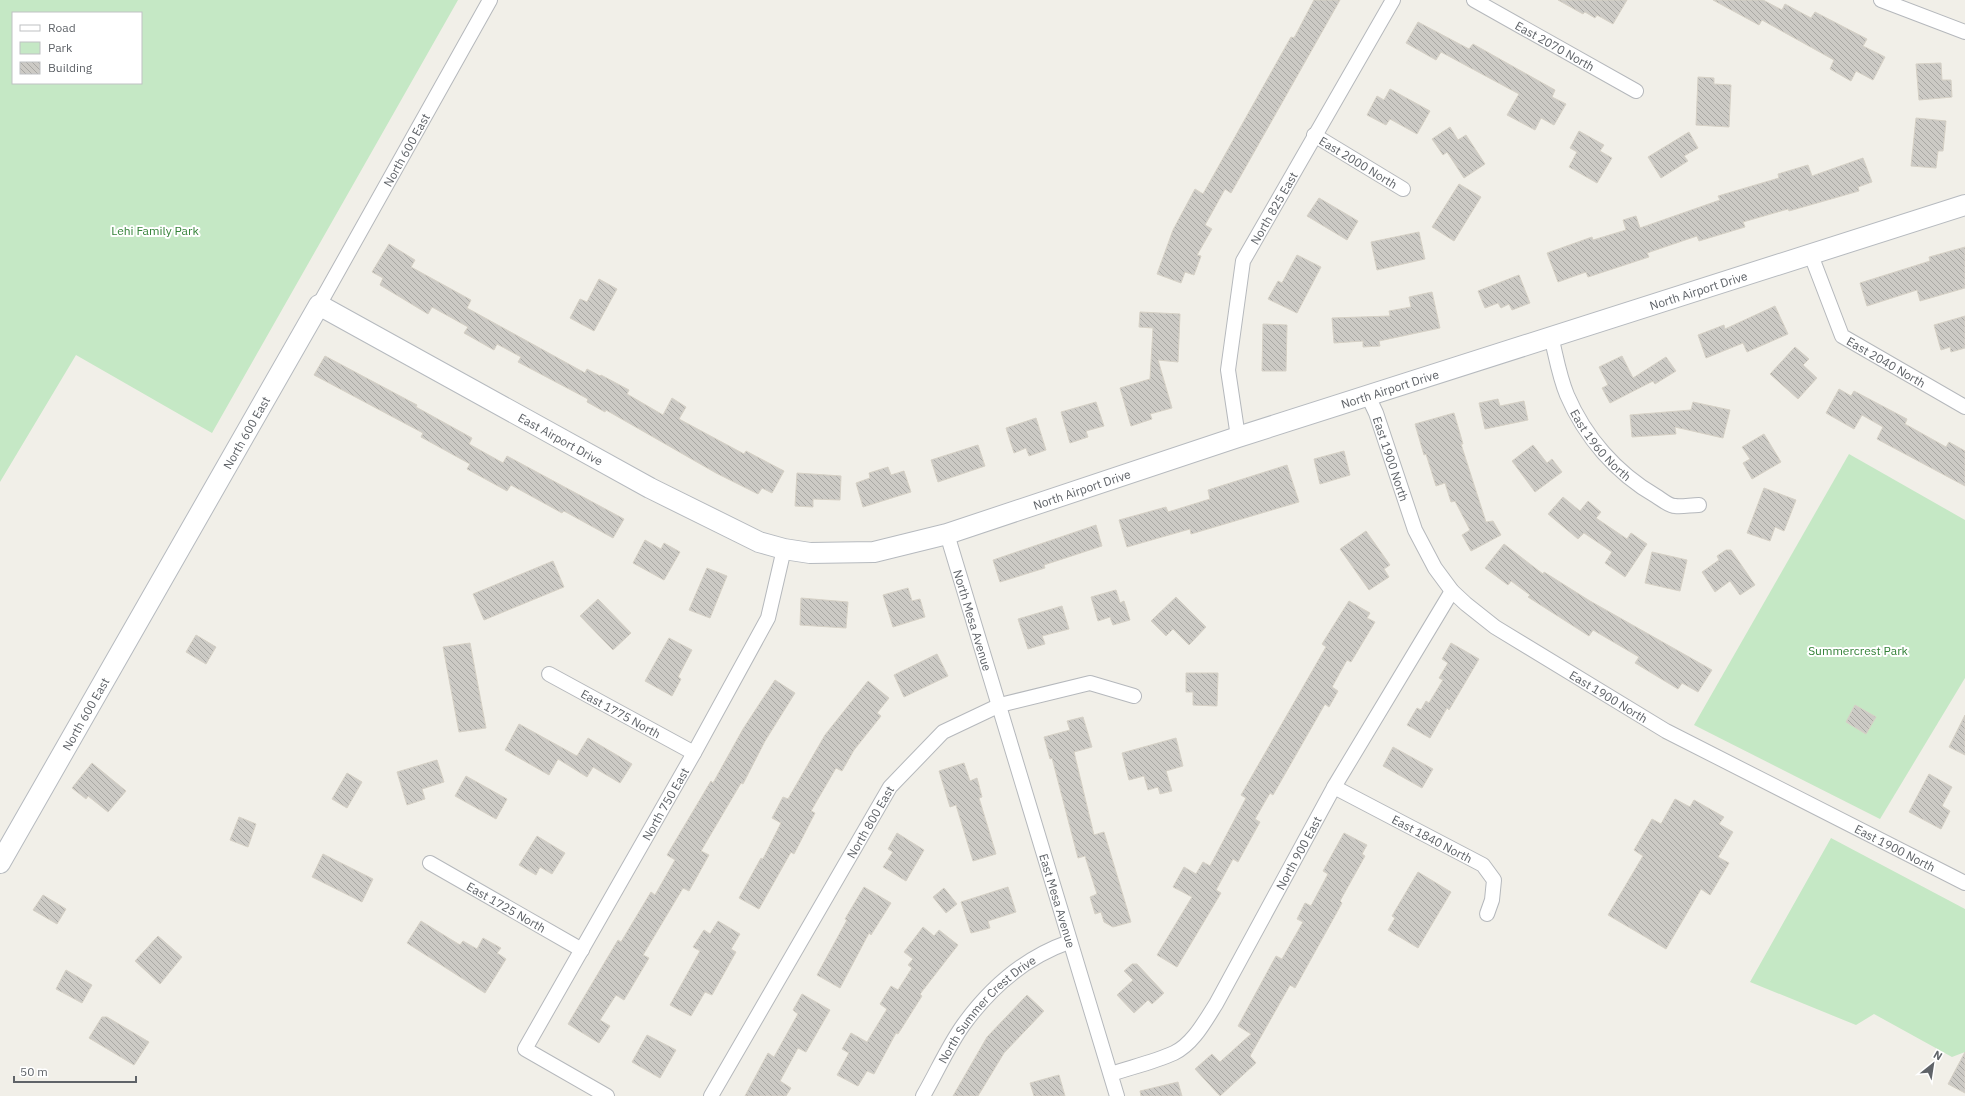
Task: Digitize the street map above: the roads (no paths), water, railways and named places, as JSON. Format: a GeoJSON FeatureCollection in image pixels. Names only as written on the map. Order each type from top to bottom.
{"type":"FeatureCollection","features":[{"type":"Feature","properties":{"kind":"street","name":"North 600 East"},"geometry":{"type":"LineString","coordinates":[[0,863],[319,305],[490,0]]}},
{"type":"Feature","properties":{"kind":"street","name":"North 825 East"},"geometry":{"type":"LineString","coordinates":[[1238,437],[1228,370],[1243,261],[1314,135],[1393,0]]}},
{"type":"Feature","properties":{"kind":"street","name":"East 2070 North"},"geometry":{"type":"LineString","coordinates":[[1474,0],[1636,91]]}},
{"type":"Feature","properties":{"kind":"street"},"geometry":{"type":"LineString","coordinates":[[1881,0],[1965,32]]}},
{"type":"Feature","properties":{"kind":"street","name":"East 2000 North"},"geometry":{"type":"LineString","coordinates":[[1314,135],[1403,189]]}},
{"type":"Feature","properties":{"kind":"street","name":"North Airport Drive"},"geometry":{"type":"LineString","coordinates":[[810,553],[874,552],[947,534],[1238,437],[1965,205]]}},
{"type":"Feature","properties":{"kind":"street","name":"East 2040 North"},"geometry":{"type":"LineString","coordinates":[[1811,255],[1842,336],[1965,407]]}},
{"type":"Feature","properties":{"kind":"street","name":"East Airport Drive"},"geometry":{"type":"LineString","coordinates":[[319,305],[650,488],[759,542],[784,549],[810,553]]}},
{"type":"Feature","properties":{"kind":"street","name":"East 1960 North"},"geometry":{"type":"LineString","coordinates":[[1551,336],[1560,374],[1578,418],[1610,461],[1644,490],[1673,506],[1699,505]]}},
{"type":"Feature","properties":{"kind":"street","name":"East 1900 North"},"geometry":{"type":"LineString","coordinates":[[1368,396],[1415,530],[1426,553],[1452,591],[1495,627],[1666,731],[1965,883]]}},
{"type":"Feature","properties":{"kind":"street","name":"North Mesa Avenue"},"geometry":{"type":"LineString","coordinates":[[947,534],[1000,706]]}},
{"type":"Feature","properties":{"kind":"street","name":"North 750 East"},"geometry":{"type":"LineString","coordinates":[[606,1096],[525,1049],[694,753],[768,618],[784,549]]}},
{"type":"Feature","properties":{"kind":"street","name":"North 900 East"},"geometry":{"type":"LineString","coordinates":[[1111,1074],[1174,1053],[1188,1042],[1201,1026],[1216,1004],[1334,787],[1452,591]]}},
{"type":"Feature","properties":{"kind":"street","name":"East 1775 North"},"geometry":{"type":"LineString","coordinates":[[549,674],[694,753]]}},
{"type":"Feature","properties":{"kind":"street","name":"North 800 East"},"geometry":{"type":"LineString","coordinates":[[711,1096],[890,787],[943,732],[1000,706],[1090,683],[1134,696]]}},
{"type":"Feature","properties":{"kind":"street","name":"East Mesa Avenue"},"geometry":{"type":"LineString","coordinates":[[1000,706],[1069,942],[1117,1096]]}},
{"type":"Feature","properties":{"kind":"street","name":"East 1840 North"},"geometry":{"type":"LineString","coordinates":[[1334,787],[1483,865],[1494,880],[1492,900],[1487,914]]}},
{"type":"Feature","properties":{"kind":"street","name":"East 1725 North"},"geometry":{"type":"LineString","coordinates":[[430,863],[582,950]]}},
{"type":"Feature","properties":{"kind":"street","name":"North Summer Crest Drive"},"geometry":{"type":"LineString","coordinates":[[923,1096],[964,1025],[985,998],[1003,980],[1016,971],[1050,949],[1069,942]]}},
{"type":"Feature","properties":{"kind":"park label","name":"Lehi Family Park"},"geometry":{"type":"Point","coordinates":[155,230]}},
{"type":"Feature","properties":{"kind":"park label","name":"Summercrest Park"},"geometry":{"type":"Point","coordinates":[1858,650]}}]}
